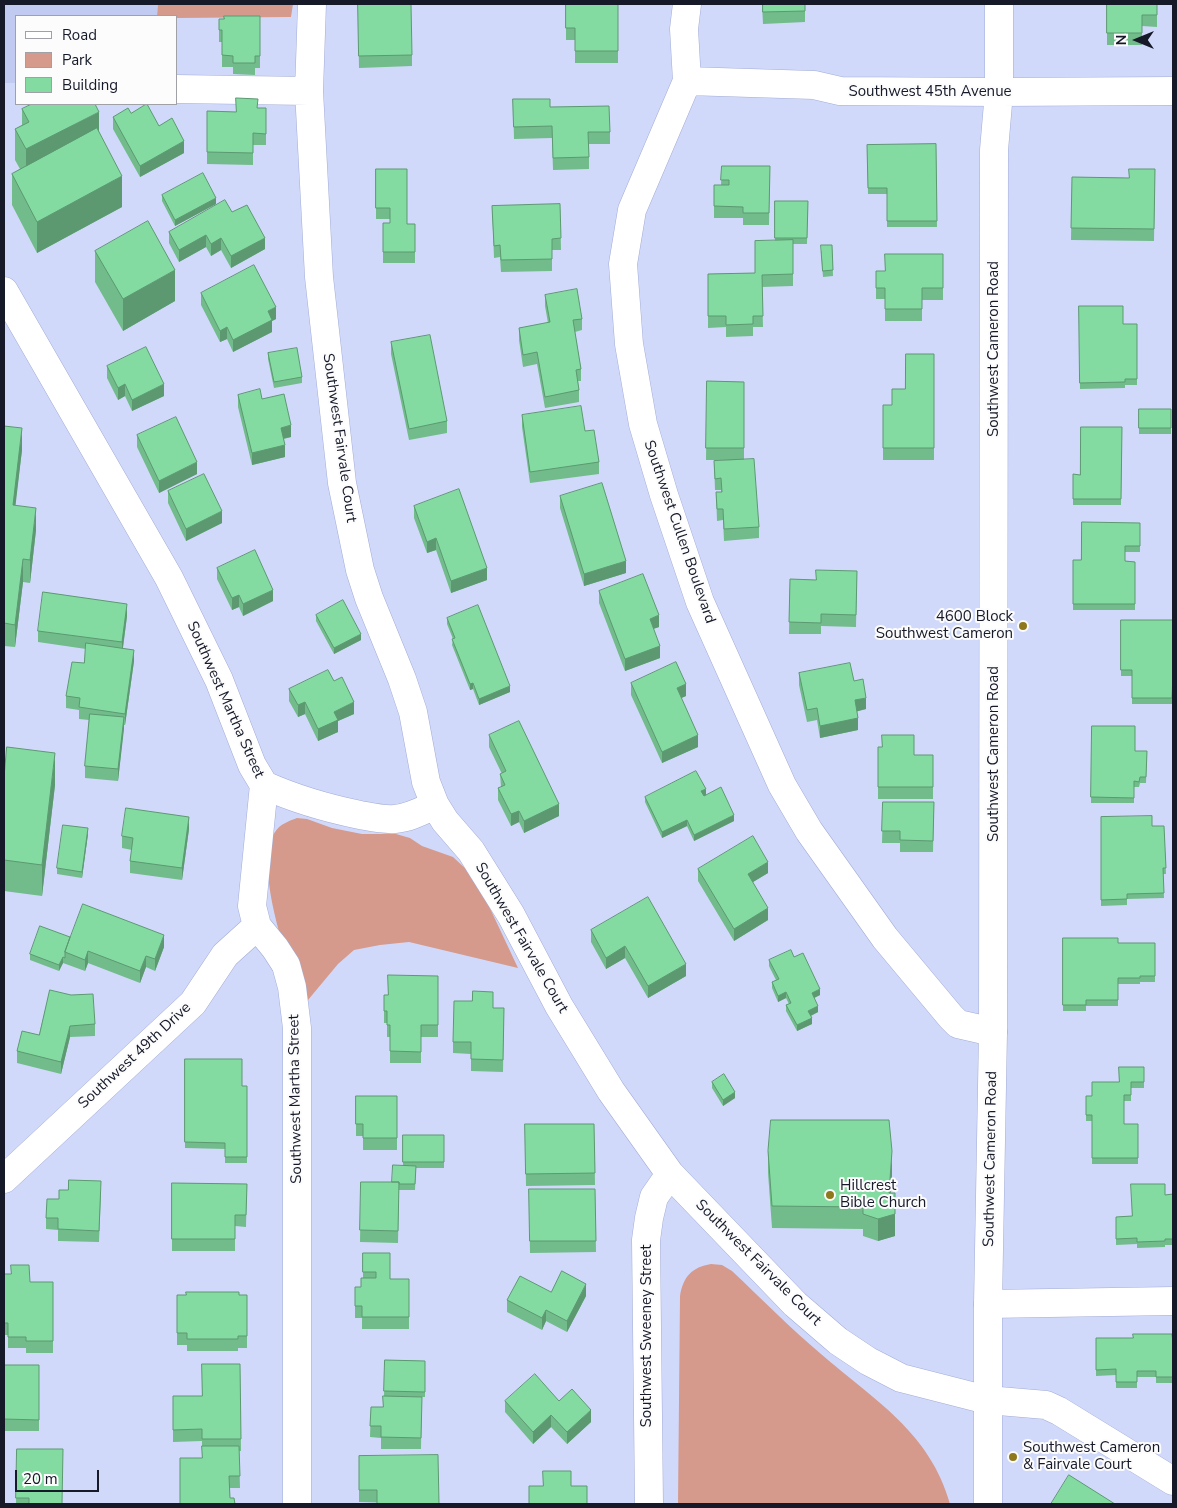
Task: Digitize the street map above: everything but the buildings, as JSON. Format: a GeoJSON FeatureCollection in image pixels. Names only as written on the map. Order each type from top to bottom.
{"type":"FeatureCollection","features":[{"type":"Feature","properties":{"kind":"street","name":"Southwest Fairvale Court"},"geometry":{"type":"LineString","coordinates":[[312,4],[309,91],[320,277],[342,484],[360,570],[413,712],[426,782],[435,806],[445,821],[471,851],[511,916],[560,1006],[610,1091],[670,1174],[795,1304],[838,1341],[868,1361],[901,1378],[988,1400],[1046,1405],[1059,1411],[1173,1481]]}},
{"type":"Feature","properties":{"kind":"street","name":"Southwest Cullen Boulevard"},"geometry":{"type":"LineString","coordinates":[[687,4],[684,29],[687,82],[632,210],[623,264],[623,285],[629,344],[643,424],[664,495],[700,602],[782,785],[809,831],[885,938],[951,1017],[958,1024],[993,1032]]}},
{"type":"Feature","properties":{"kind":"street","name":"Southwest Cameron Road"},"geometry":{"type":"LineString","coordinates":[[988,1504],[988,1304],[993,1032],[994,150],[999,92],[999,4]]}},
{"type":"Feature","properties":{"kind":"street","name":"Southwest 45th Avenue"},"geometry":{"type":"LineString","coordinates":[[687,82],[814,85],[840,91],[1173,91]]}},
{"type":"Feature","properties":{"kind":"street"},"geometry":{"type":"LineString","coordinates":[[178,89],[309,91]]}},
{"type":"Feature","properties":{"kind":"street","name":"Southwest Martha Street"},"geometry":{"type":"LineString","coordinates":[[4,291],[169,578],[219,680],[252,765],[264,785],[252,906],[257,926],[275,948],[286,966],[292,987],[297,1028],[297,1504]]}},
{"type":"Feature","properties":{"kind":"street"},"geometry":{"type":"LineString","coordinates":[[264,785],[295,799],[322,807],[376,818],[394,820],[435,806]]}},
{"type":"Feature","properties":{"kind":"street","name":"Southwest 49th Drive"},"geometry":{"type":"LineString","coordinates":[[4,1179],[193,1003],[225,955],[257,926]]}},
{"type":"Feature","properties":{"kind":"street","name":"Southwest Sweeney Street"},"geometry":{"type":"LineString","coordinates":[[649,1504],[646,1240],[654,1197],[670,1174]]}},
{"type":"Feature","properties":{"kind":"street"},"geometry":{"type":"LineString","coordinates":[[988,1304],[1173,1301]]}},
{"type":"Feature","properties":{"kind":"shaded area"},"geometry":{"type":"Polygon","coordinates":[[[4,4],[158,4],[157,15],[15,15],[15,83],[4,83],[4,4]]]}},
{"type":"Feature","properties":{"kind":"green space"},"geometry":{"type":"Polygon","coordinates":[[[158,4],[293,4],[291,17],[178,18],[178,15],[157,15],[158,4]]]}},
{"type":"Feature","properties":{"kind":"green space"},"geometry":{"type":"Polygon","coordinates":[[[297,818],[362,834],[396,834],[410,838],[422,846],[453,857],[467,870],[480,887],[518,968],[409,942],[380,945],[354,950],[338,964],[308,1000],[286,954],[271,898],[269,878],[268,860],[270,844],[275,832],[282,825],[297,818]]]}},
{"type":"Feature","properties":{"kind":"green space"},"geometry":{"type":"Polygon","coordinates":[[[711,1264],[722,1265],[732,1271],[787,1324],[898,1419],[929,1457],[941,1479],[950,1504],[678,1504],[680,1296],[686,1278],[694,1270],[711,1264]]]}},
{"type":"Feature","properties":{"kind":"place","name":"4600 Block Southwest Cameron"},"geometry":{"type":"Point","coordinates":[1023,626]}},
{"type":"Feature","properties":{"kind":"place","name":"Hillcrest Bible Church"},"geometry":{"type":"Point","coordinates":[830,1195]}},
{"type":"Feature","properties":{"kind":"place","name":"Southwest Cameron & Fairvale Court"},"geometry":{"type":"Point","coordinates":[1013,1457]}}]}
